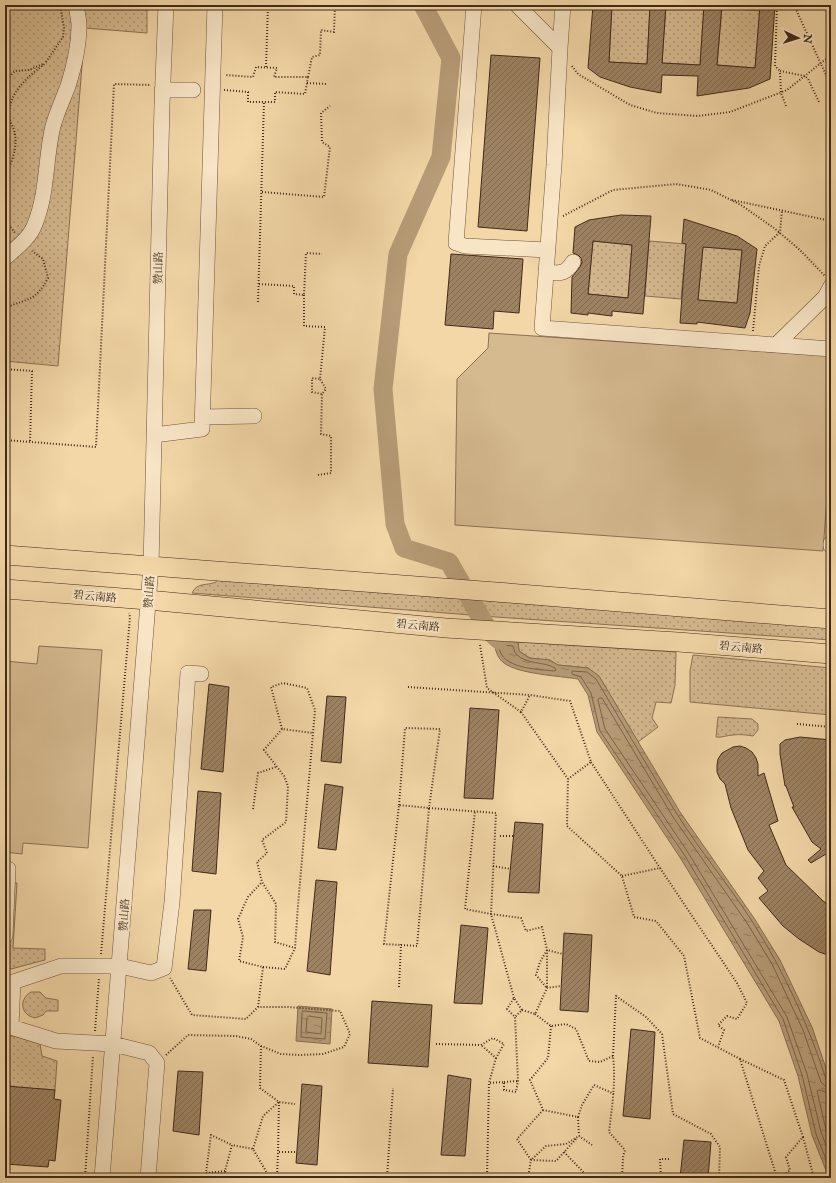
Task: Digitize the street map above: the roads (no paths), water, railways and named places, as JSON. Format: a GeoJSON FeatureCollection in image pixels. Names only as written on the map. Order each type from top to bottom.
{"type":"FeatureCollection","features":[{"type":"Feature","properties":{"kind":"main road"},"geometry":{"type":"LineString","coordinates":[[5,555],[831,619]]}},
{"type":"Feature","properties":{"kind":"main road","name":"碧云南路"},"geometry":{"type":"LineString","coordinates":[[5,588],[446,628],[678,642],[831,654]]}},
{"type":"Feature","properties":{"kind":"street"},"geometry":{"type":"LineString","coordinates":[[5,258],[23,242],[35,225],[45,192],[49,147],[53,125],[72,74],[77,50],[80,26],[76,5]]}},
{"type":"Feature","properties":{"kind":"street","name":"赞山路"},"geometry":{"type":"LineString","coordinates":[[102,1178],[120,966],[150,566],[162,88],[166,5]]}},
{"type":"Feature","properties":{"kind":"street"},"geometry":{"type":"LineString","coordinates":[[154,435],[202,429],[215,5]]}},
{"type":"Feature","properties":{"kind":"street"},"geometry":{"type":"LineString","coordinates":[[474,5],[456,243],[465,246],[547,250]]}},
{"type":"Feature","properties":{"kind":"street"},"geometry":{"type":"LineString","coordinates":[[517,5],[560,48]]}},
{"type":"Feature","properties":{"kind":"street"},"geometry":{"type":"LineString","coordinates":[[563,5],[542,328],[831,349]]}},
{"type":"Feature","properties":{"kind":"street"},"geometry":{"type":"LineString","coordinates":[[162,88],[193,90]]}},
{"type":"Feature","properties":{"kind":"street"},"geometry":{"type":"LineString","coordinates":[[546,272],[562,273],[568,270],[573,262]]}},
{"type":"Feature","properties":{"kind":"street"},"geometry":{"type":"LineString","coordinates":[[776,345],[825,296],[828,281]]}},
{"type":"Feature","properties":{"kind":"street"},"geometry":{"type":"LineString","coordinates":[[202,417],[254,416]]}},
{"type":"Feature","properties":{"kind":"street"},"geometry":{"type":"LineString","coordinates":[[148,1178],[157,1063],[150,1053],[113,1044],[56,1041],[11,1027],[8,1004],[13,982],[61,966],[120,966],[151,973],[164,968],[172,902],[188,673],[201,674]]}},
{"type":"Feature","properties":{"kind":"street"},"geometry":{"type":"LineString","coordinates":[[5,868],[8,869],[5,936]]}},
{"type":"Feature","properties":{"kind":"water"},"geometry":{"type":"Polygon","coordinates":[[[494,641],[518,642],[519,651],[529,658],[550,660],[558,665],[588,668],[599,676],[680,812],[754,918],[780,960],[812,1027],[829,1077],[831,1087],[831,1178],[829,1178],[812,1135],[798,1076],[779,1021],[681,859],[597,732],[588,695],[578,679],[540,674],[510,667],[498,656],[494,641]]]}},
{"type":"Feature","properties":{"kind":"water"},"geometry":{"type":"Polygon","coordinates":[[[298,1006],[332,1009],[330,1044],[296,1041],[298,1006]]]}},
{"type":"Feature","properties":{"kind":"waterway"},"geometry":{"type":"LineString","coordinates":[[423,5],[451,58],[441,157],[398,254],[383,389],[395,524],[404,548],[449,562],[488,630],[499,640]]}}]}
